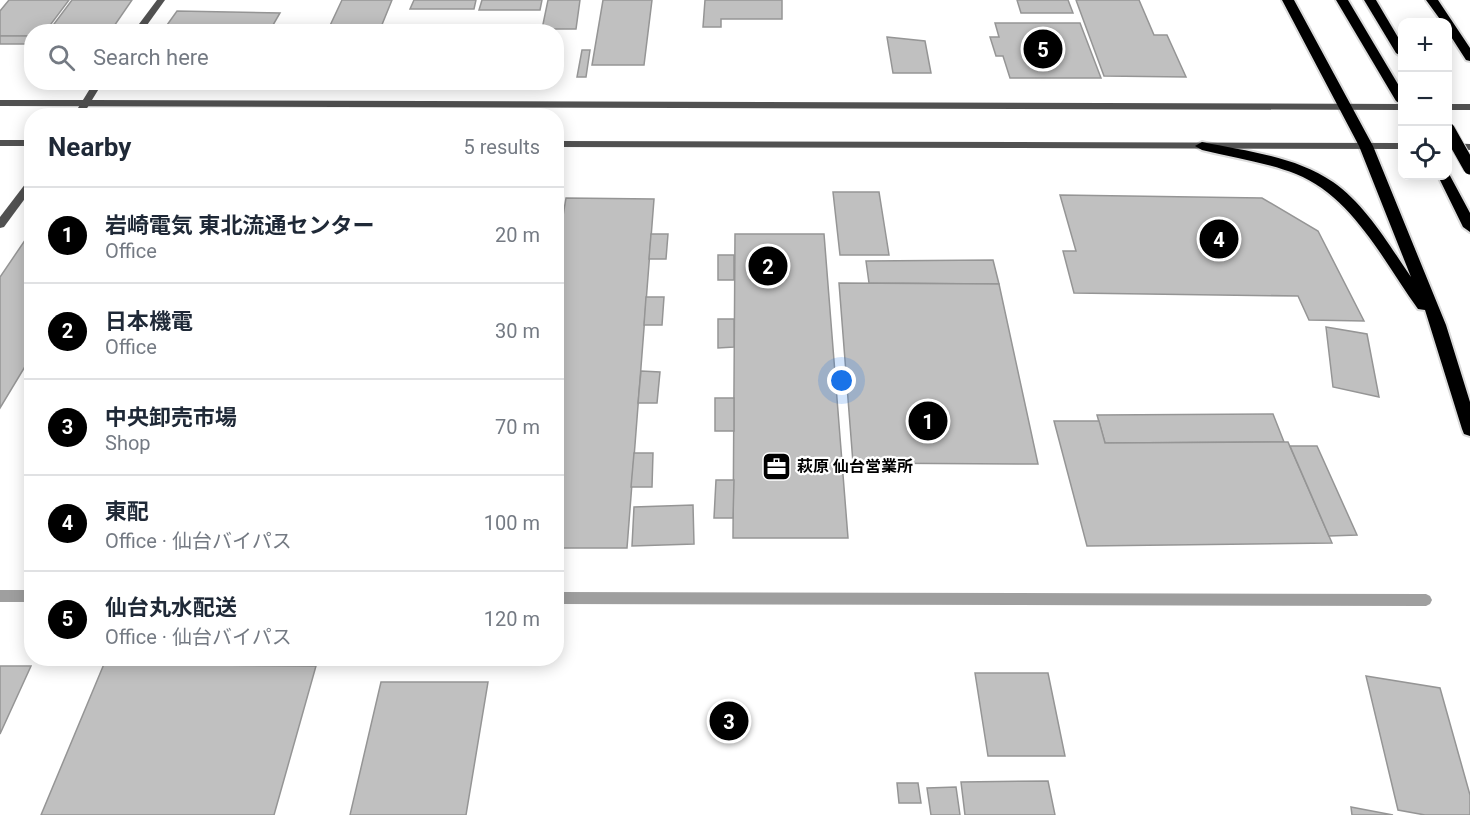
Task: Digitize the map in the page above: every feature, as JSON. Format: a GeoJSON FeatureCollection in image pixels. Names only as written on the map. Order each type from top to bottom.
{"type":"FeatureCollection","features":[{"type":"Feature","properties":{"kind":"highway"},"geometry":{"type":"LineString","coordinates":[[1288,0],[1347,106],[1366,146],[1438,326],[1470,429]]}},
{"type":"Feature","properties":{"kind":"highway"},"geometry":{"type":"LineString","coordinates":[[1342,0],[1398,94]]}},
{"type":"Feature","properties":{"kind":"highway"},"geometry":{"type":"LineString","coordinates":[[1370,0],[1398,46]]}},
{"type":"Feature","properties":{"kind":"highway"},"geometry":{"type":"LineString","coordinates":[[1432,0],[1444,18]]}},
{"type":"Feature","properties":{"kind":"highway"},"geometry":{"type":"LineString","coordinates":[[1452,30],[1470,57]]}},
{"type":"Feature","properties":{"kind":"highway"},"geometry":{"type":"LineString","coordinates":[[1452,136],[1470,168]]}},
{"type":"Feature","properties":{"kind":"highway"},"geometry":{"type":"LineString","coordinates":[[1202,146],[1293,169],[1329,186],[1352,210],[1438,326]]}},
{"type":"Feature","properties":{"kind":"highway"},"geometry":{"type":"LineString","coordinates":[[1447,180],[1470,227]]}},
{"type":"Feature","properties":{"kind":"street"},"geometry":{"type":"LineString","coordinates":[[143,24],[161,0]]}},
{"type":"Feature","properties":{"kind":"street"},"geometry":{"type":"LineString","coordinates":[[82,108],[94,90]]}},
{"type":"Feature","properties":{"kind":"street"},"geometry":{"type":"LineString","coordinates":[[0,103],[1398,107]]}},
{"type":"Feature","properties":{"kind":"street"},"geometry":{"type":"LineString","coordinates":[[1452,107],[1470,107]]}},
{"type":"Feature","properties":{"kind":"street"},"geometry":{"type":"LineString","coordinates":[[0,143],[24,143]]}},
{"type":"Feature","properties":{"kind":"street"},"geometry":{"type":"LineString","coordinates":[[564,144],[1398,146]]}},
{"type":"Feature","properties":{"kind":"street"},"geometry":{"type":"LineString","coordinates":[[1452,146],[1470,147]]}},
{"type":"Feature","properties":{"kind":"street"},"geometry":{"type":"LineString","coordinates":[[0,224],[24,192]]}},
{"type":"Feature","properties":{"kind":"building"},"geometry":{"type":"Polygon","coordinates":[[[9,0],[69,0],[51,24],[24,24],[24,36],[0,36],[0,11],[9,0]]]}},
{"type":"Feature","properties":{"kind":"building"},"geometry":{"type":"Polygon","coordinates":[[[72,0],[132,0],[116,24],[54,24],[72,0]]]}},
{"type":"Feature","properties":{"kind":"building"},"geometry":{"type":"Polygon","coordinates":[[[342,0],[392,0],[382,24],[331,24],[342,0]]]}},
{"type":"Feature","properties":{"kind":"building"},"geometry":{"type":"Polygon","coordinates":[[[414,0],[476,0],[474,9],[410,9],[414,0]]]}},
{"type":"Feature","properties":{"kind":"building"},"geometry":{"type":"Polygon","coordinates":[[[482,0],[542,0],[540,10],[479,10],[482,0]]]}},
{"type":"Feature","properties":{"kind":"building"},"geometry":{"type":"Polygon","coordinates":[[[548,0],[580,0],[576,29],[564,29],[564,24],[543,24],[548,0]]]}},
{"type":"Feature","properties":{"kind":"building"},"geometry":{"type":"Polygon","coordinates":[[[603,0],[652,0],[644,65],[592,65],[603,0]]]}},
{"type":"Feature","properties":{"kind":"building"},"geometry":{"type":"Polygon","coordinates":[[[705,0],[782,0],[782,19],[721,19],[721,27],[703,27],[705,0]]]}},
{"type":"Feature","properties":{"kind":"building"},"geometry":{"type":"Polygon","coordinates":[[[1017,0],[1068,0],[1073,13],[1021,13],[1017,0]]]}},
{"type":"Feature","properties":{"kind":"building"},"geometry":{"type":"Polygon","coordinates":[[[1076,0],[1139,0],[1154,35],[1167,35],[1186,77],[1104,76],[1076,0]]]}},
{"type":"Feature","properties":{"kind":"building"},"geometry":{"type":"Polygon","coordinates":[[[177,11],[280,13],[274,24],[168,24],[177,11]]]}},
{"type":"Feature","properties":{"kind":"building"},"geometry":{"type":"Polygon","coordinates":[[[995,23],[1080,23],[1101,78],[1010,78],[1003,56],[996,56],[990,37],[999,37],[995,23]]]}},
{"type":"Feature","properties":{"kind":"building"},"geometry":{"type":"Polygon","coordinates":[[[0,36],[24,36],[24,44],[0,44],[0,36]]]}},
{"type":"Feature","properties":{"kind":"building"},"geometry":{"type":"Polygon","coordinates":[[[887,37],[925,41],[931,73],[893,73],[887,37]]]}},
{"type":"Feature","properties":{"kind":"building"},"geometry":{"type":"Polygon","coordinates":[[[582,50],[590,50],[586,77],[577,77],[582,50]]]}},
{"type":"Feature","properties":{"kind":"building"},"geometry":{"type":"Polygon","coordinates":[[[833,192],[879,192],[889,255],[840,255],[833,192]]]}},
{"type":"Feature","properties":{"kind":"building"},"geometry":{"type":"Polygon","coordinates":[[[1060,195],[1262,198],[1318,231],[1364,321],[1309,320],[1298,296],[1074,293],[1063,251],[1076,251],[1060,195]]]}},
{"type":"Feature","properties":{"kind":"building"},"geometry":{"type":"Polygon","coordinates":[[[566,198],[654,199],[627,548],[564,548],[564,210],[566,198]]]}},
{"type":"Feature","properties":{"kind":"building"},"geometry":{"type":"Polygon","coordinates":[[[651,234],[668,234],[666,259],[649,259],[651,234]]]}},
{"type":"Feature","properties":{"kind":"building"},"geometry":{"type":"Polygon","coordinates":[[[735,234],[824,234],[848,538],[733,538],[735,234]]]}},
{"type":"Feature","properties":{"kind":"building"},"geometry":{"type":"Polygon","coordinates":[[[24,242],[24,368],[0,408],[0,277],[24,242]]]}},
{"type":"Feature","properties":{"kind":"building"},"geometry":{"type":"Polygon","coordinates":[[[718,255],[734,255],[734,280],[718,280],[718,255]]]}},
{"type":"Feature","properties":{"kind":"building"},"geometry":{"type":"Polygon","coordinates":[[[993,260],[999,284],[869,283],[866,261],[993,260]]]}},
{"type":"Feature","properties":{"kind":"building"},"geometry":{"type":"Polygon","coordinates":[[[839,283],[999,284],[1038,464],[853,463],[839,283]]]}},
{"type":"Feature","properties":{"kind":"building"},"geometry":{"type":"Polygon","coordinates":[[[646,297],[664,297],[662,325],[644,325],[646,297]]]}},
{"type":"Feature","properties":{"kind":"building"},"geometry":{"type":"Polygon","coordinates":[[[718,319],[734,319],[734,347],[718,348],[718,319]]]}},
{"type":"Feature","properties":{"kind":"building"},"geometry":{"type":"Polygon","coordinates":[[[1326,327],[1367,334],[1379,397],[1333,387],[1326,327]]]}},
{"type":"Feature","properties":{"kind":"building"},"geometry":{"type":"Polygon","coordinates":[[[641,371],[660,372],[657,403],[638,403],[641,371]]]}},
{"type":"Feature","properties":{"kind":"building"},"geometry":{"type":"Polygon","coordinates":[[[715,398],[734,398],[734,431],[715,431],[715,398]]]}},
{"type":"Feature","properties":{"kind":"building"},"geometry":{"type":"Polygon","coordinates":[[[1273,414],[1284,442],[1105,443],[1097,415],[1273,414]]]}},
{"type":"Feature","properties":{"kind":"building"},"geometry":{"type":"Polygon","coordinates":[[[1054,421],[1099,421],[1105,443],[1288,442],[1332,543],[1087,546],[1054,421]]]}},
{"type":"Feature","properties":{"kind":"building"},"geometry":{"type":"Polygon","coordinates":[[[1290,446],[1317,446],[1357,535],[1329,536],[1290,446]]]}},
{"type":"Feature","properties":{"kind":"building"},"geometry":{"type":"Polygon","coordinates":[[[634,453],[653,453],[652,487],[631,487],[634,453]]]}},
{"type":"Feature","properties":{"kind":"building"},"geometry":{"type":"Polygon","coordinates":[[[716,480],[734,480],[733,518],[714,518],[716,480]]]}},
{"type":"Feature","properties":{"kind":"building"},"geometry":{"type":"Polygon","coordinates":[[[693,505],[694,544],[632,546],[634,507],[693,505]]]}},
{"type":"Feature","properties":{"kind":"building"},"geometry":{"type":"Polygon","coordinates":[[[0,666],[31,666],[0,734],[0,666]]]}},
{"type":"Feature","properties":{"kind":"building"},"geometry":{"type":"Polygon","coordinates":[[[103,666],[316,666],[274,815],[41,815],[103,666]]]}},
{"type":"Feature","properties":{"kind":"building"},"geometry":{"type":"Polygon","coordinates":[[[975,673],[1048,673],[1065,756],[988,756],[975,673]]]}},
{"type":"Feature","properties":{"kind":"building"},"geometry":{"type":"Polygon","coordinates":[[[1366,676],[1440,688],[1470,795],[1470,815],[1425,815],[1398,810],[1366,676]]]}},
{"type":"Feature","properties":{"kind":"building"},"geometry":{"type":"Polygon","coordinates":[[[381,682],[488,682],[466,815],[350,815],[381,682]]]}},
{"type":"Feature","properties":{"kind":"building"},"geometry":{"type":"Polygon","coordinates":[[[1048,781],[1055,815],[965,815],[961,782],[1048,781]]]}},
{"type":"Feature","properties":{"kind":"building"},"geometry":{"type":"Polygon","coordinates":[[[897,783],[918,783],[921,803],[899,803],[897,783]]]}},
{"type":"Feature","properties":{"kind":"building"},"geometry":{"type":"Polygon","coordinates":[[[956,787],[960,815],[931,815],[927,788],[956,787]]]}},
{"type":"Feature","properties":{"kind":"building"},"geometry":{"type":"Polygon","coordinates":[[[1351,807],[1393,815],[1352,815],[1351,807]]]}},
{"type":"Feature","properties":{"kind":"waterway"},"geometry":{"type":"LineString","coordinates":[[0,596],[24,596]]}},
{"type":"Feature","properties":{"kind":"waterway"},"geometry":{"type":"LineString","coordinates":[[564,598],[1426,600]]}},
{"type":"Feature","properties":{"kind":"place","name":"仙台丸水配送"},"geometry":{"type":"Point","coordinates":[1043,49]}},
{"type":"Feature","properties":{"kind":"place","name":"東配"},"geometry":{"type":"Point","coordinates":[1219,239]}},
{"type":"Feature","properties":{"kind":"place","name":"日本機電"},"geometry":{"type":"Point","coordinates":[768,266]}},
{"type":"Feature","properties":{"kind":"place","name":"岩崎電気 東北流通センター"},"geometry":{"type":"Point","coordinates":[928,421]}},
{"type":"Feature","properties":{"kind":"place","name":"萩原 仙台営業所"},"geometry":{"type":"Point","coordinates":[776,466]}},
{"type":"Feature","properties":{"kind":"place","name":"中央卸売市場"},"geometry":{"type":"Point","coordinates":[729,721]}}]}
